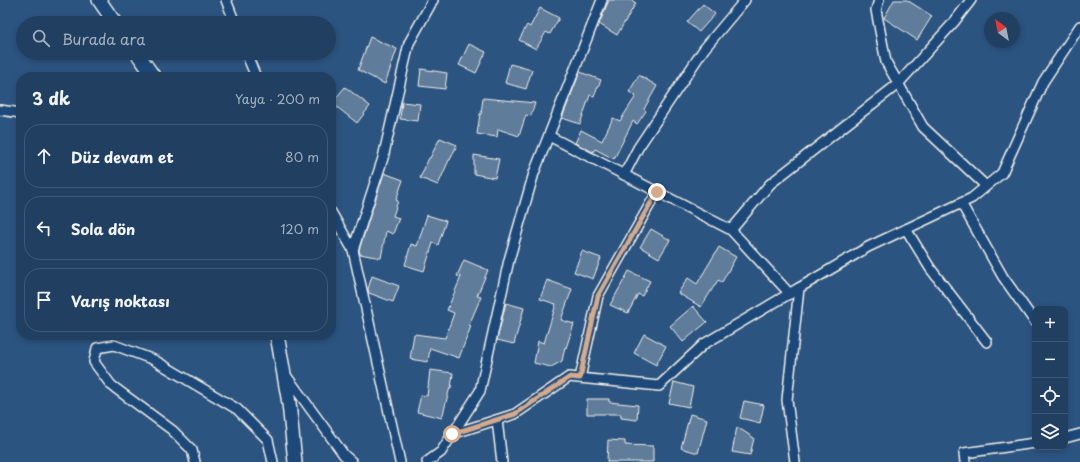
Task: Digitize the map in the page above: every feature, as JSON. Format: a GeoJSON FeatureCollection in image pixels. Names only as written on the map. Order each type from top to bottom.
{"type":"FeatureCollection","features":[{"type":"Feature","properties":{"kind":"street"},"geometry":{"type":"LineString","coordinates":[[99,0],[110,16]]}},
{"type":"Feature","properties":{"kind":"street"},"geometry":{"type":"LineString","coordinates":[[226,0],[232,16]]}},
{"type":"Feature","properties":{"kind":"street"},"geometry":{"type":"LineString","coordinates":[[352,250],[383,158],[409,43],[433,0]]}},
{"type":"Feature","properties":{"kind":"street"},"geometry":{"type":"LineString","coordinates":[[427,462],[440,452],[480,391],[509,260],[534,173],[602,0]]}},
{"type":"Feature","properties":{"kind":"street"},"geometry":{"type":"LineString","coordinates":[[624,175],[638,148],[704,49],[745,0]]}},
{"type":"Feature","properties":{"kind":"street"},"geometry":{"type":"LineString","coordinates":[[879,0],[876,10],[886,62],[898,84],[923,127],[986,186]]}},
{"type":"Feature","properties":{"kind":"street"},"geometry":{"type":"LineString","coordinates":[[731,230],[770,184],[898,84],[972,0]]}},
{"type":"Feature","properties":{"kind":"street"},"geometry":{"type":"LineString","coordinates":[[452,434],[515,414],[570,377],[659,386],[704,344],[868,247],[972,198],[1002,173],[1043,82],[1080,26]]}},
{"type":"Feature","properties":{"kind":"street"},"geometry":{"type":"LineString","coordinates":[[142,60],[150,72]]}},
{"type":"Feature","properties":{"kind":"street"},"geometry":{"type":"LineString","coordinates":[[249,60],[254,72]]}},
{"type":"Feature","properties":{"kind":"street"},"geometry":{"type":"LineString","coordinates":[[0,110],[16,112]]}},
{"type":"Feature","properties":{"kind":"street"},"geometry":{"type":"LineString","coordinates":[[549,136],[731,230],[790,294]]}},
{"type":"Feature","properties":{"kind":"street"},"geometry":{"type":"LineString","coordinates":[[580,378],[598,296],[657,192]]}},
{"type":"Feature","properties":{"kind":"street"},"geometry":{"type":"LineString","coordinates":[[961,203],[1003,277],[1032,318]]}},
{"type":"Feature","properties":{"kind":"street"},"geometry":{"type":"LineString","coordinates":[[336,221],[352,250],[400,462]]}},
{"type":"Feature","properties":{"kind":"street"},"geometry":{"type":"LineString","coordinates":[[906,229],[930,268],[987,342]]}},
{"type":"Feature","properties":{"kind":"street"},"geometry":{"type":"LineString","coordinates":[[794,462],[787,400],[799,288]]}},
{"type":"Feature","properties":{"kind":"street"},"geometry":{"type":"LineString","coordinates":[[278,340],[289,404],[295,462]]}},
{"type":"Feature","properties":{"kind":"street"},"geometry":{"type":"LineString","coordinates":[[195,462],[192,450],[172,430],[111,386],[94,362],[97,348],[114,345],[154,360],[237,409],[268,440],[273,462]]}},
{"type":"Feature","properties":{"kind":"street"},"geometry":{"type":"LineString","coordinates":[[284,371],[344,455],[352,462]]}},
{"type":"Feature","properties":{"kind":"street"},"geometry":{"type":"LineString","coordinates":[[497,420],[502,462]]}},
{"type":"Feature","properties":{"kind":"street"},"geometry":{"type":"LineString","coordinates":[[1068,437],[1080,434]]}},
{"type":"Feature","properties":{"kind":"street"},"geometry":{"type":"LineString","coordinates":[[965,462],[964,453],[1032,443]]}},
{"type":"Feature","properties":{"kind":"building"},"geometry":{"type":"Polygon","coordinates":[[[609,0],[631,0],[636,3],[617,35],[599,24],[609,0]]]}},
{"type":"Feature","properties":{"kind":"building"},"geometry":{"type":"Polygon","coordinates":[[[894,0],[907,0],[932,16],[917,40],[884,18],[894,0]]]}},
{"type":"Feature","properties":{"kind":"building"},"geometry":{"type":"Polygon","coordinates":[[[703,4],[715,14],[699,32],[687,22],[703,4]]]}},
{"type":"Feature","properties":{"kind":"building"},"geometry":{"type":"Polygon","coordinates":[[[540,8],[559,18],[550,34],[546,32],[536,49],[519,40],[527,25],[530,27],[540,8]]]}},
{"type":"Feature","properties":{"kind":"building"},"geometry":{"type":"Polygon","coordinates":[[[370,37],[397,49],[385,84],[358,70],[370,37]]]}},
{"type":"Feature","properties":{"kind":"building"},"geometry":{"type":"Polygon","coordinates":[[[469,44],[486,52],[476,73],[459,65],[469,44]]]}},
{"type":"Feature","properties":{"kind":"building"},"geometry":{"type":"Polygon","coordinates":[[[510,64],[532,70],[526,89],[505,83],[510,64]]]}},
{"type":"Feature","properties":{"kind":"building"},"geometry":{"type":"Polygon","coordinates":[[[421,69],[447,73],[445,89],[419,86],[421,69]]]}},
{"type":"Feature","properties":{"kind":"building"},"geometry":{"type":"Polygon","coordinates":[[[580,72],[601,80],[594,96],[590,95],[580,124],[562,118],[580,72]]]}},
{"type":"Feature","properties":{"kind":"building"},"geometry":{"type":"Polygon","coordinates":[[[639,75],[657,86],[644,109],[646,111],[637,124],[633,121],[614,159],[595,149],[593,152],[575,143],[581,130],[602,141],[613,118],[620,121],[636,96],[629,92],[639,75]]]}},
{"type":"Feature","properties":{"kind":"building"},"geometry":{"type":"Polygon","coordinates":[[[345,87],[370,106],[357,123],[336,106],[336,98],[345,87]]]}},
{"type":"Feature","properties":{"kind":"building"},"geometry":{"type":"Polygon","coordinates":[[[483,98],[535,103],[531,116],[526,115],[519,136],[498,129],[497,137],[477,134],[483,98]]]}},
{"type":"Feature","properties":{"kind":"building"},"geometry":{"type":"Polygon","coordinates":[[[402,102],[420,104],[418,121],[400,119],[402,102]]]}},
{"type":"Feature","properties":{"kind":"building"},"geometry":{"type":"Polygon","coordinates":[[[440,138],[457,145],[438,185],[420,178],[440,138]]]}},
{"type":"Feature","properties":{"kind":"building"},"geometry":{"type":"Polygon","coordinates":[[[474,155],[499,159],[495,178],[474,174],[474,155]]]}},
{"type":"Feature","properties":{"kind":"building"},"geometry":{"type":"Polygon","coordinates":[[[384,173],[403,180],[396,200],[398,201],[393,216],[399,218],[393,234],[386,231],[381,258],[360,254],[359,250],[384,173]]]}},
{"type":"Feature","properties":{"kind":"building"},"geometry":{"type":"Polygon","coordinates":[[[427,215],[446,221],[438,245],[433,243],[424,271],[405,265],[411,244],[417,246],[427,215]]]}},
{"type":"Feature","properties":{"kind":"building"},"geometry":{"type":"Polygon","coordinates":[[[651,229],[670,240],[659,258],[640,247],[651,229]]]}},
{"type":"Feature","properties":{"kind":"building"},"geometry":{"type":"Polygon","coordinates":[[[719,247],[736,257],[722,282],[718,280],[701,307],[678,293],[688,278],[697,284],[719,247]]]}},
{"type":"Feature","properties":{"kind":"building"},"geometry":{"type":"Polygon","coordinates":[[[582,251],[601,258],[593,279],[574,272],[582,251]]]}},
{"type":"Feature","properties":{"kind":"building"},"geometry":{"type":"Polygon","coordinates":[[[464,260],[488,270],[477,296],[481,297],[469,325],[471,326],[459,358],[430,348],[428,362],[410,359],[414,334],[445,338],[454,313],[447,310],[461,277],[457,276],[464,260]]]}},
{"type":"Feature","properties":{"kind":"building"},"geometry":{"type":"Polygon","coordinates":[[[629,271],[650,281],[642,296],[638,294],[628,313],[610,305],[629,271]]]}},
{"type":"Feature","properties":{"kind":"building"},"geometry":{"type":"Polygon","coordinates":[[[372,276],[399,286],[393,302],[369,293],[368,289],[372,276]]]}},
{"type":"Feature","properties":{"kind":"building"},"geometry":{"type":"Polygon","coordinates":[[[547,280],[572,289],[561,320],[574,324],[566,348],[565,347],[562,361],[551,367],[534,363],[538,341],[544,343],[556,304],[540,299],[547,280]]]}},
{"type":"Feature","properties":{"kind":"building"},"geometry":{"type":"Polygon","coordinates":[[[506,303],[524,308],[514,344],[497,340],[506,303]]]}},
{"type":"Feature","properties":{"kind":"building"},"geometry":{"type":"Polygon","coordinates":[[[693,306],[707,322],[683,342],[670,326],[693,306]]]}},
{"type":"Feature","properties":{"kind":"building"},"geometry":{"type":"Polygon","coordinates":[[[644,334],[666,346],[656,365],[634,353],[644,334]]]}},
{"type":"Feature","properties":{"kind":"building"},"geometry":{"type":"Polygon","coordinates":[[[430,370],[453,373],[451,388],[450,387],[442,418],[417,412],[421,395],[427,396],[430,370]]]}},
{"type":"Feature","properties":{"kind":"building"},"geometry":{"type":"Polygon","coordinates":[[[674,382],[693,387],[689,407],[669,403],[674,382]]]}},
{"type":"Feature","properties":{"kind":"building"},"geometry":{"type":"Polygon","coordinates":[[[587,399],[609,399],[609,402],[638,405],[637,420],[621,418],[621,414],[587,414],[587,399]]]}},
{"type":"Feature","properties":{"kind":"building"},"geometry":{"type":"Polygon","coordinates":[[[744,401],[764,405],[760,423],[740,418],[744,401]]]}},
{"type":"Feature","properties":{"kind":"building"},"geometry":{"type":"Polygon","coordinates":[[[690,414],[707,419],[698,453],[681,448],[690,414]]]}},
{"type":"Feature","properties":{"kind":"building"},"geometry":{"type":"Polygon","coordinates":[[[737,427],[754,438],[750,455],[732,452],[737,427]]]}},
{"type":"Feature","properties":{"kind":"building"},"geometry":{"type":"Polygon","coordinates":[[[608,440],[625,441],[625,445],[653,446],[653,462],[607,462],[608,440]]]}},
{"type":"Feature","properties":{"kind":"route"},"geometry":{"type":"LineString","coordinates":[[452,434],[515,414],[570,377],[580,378],[598,296],[657,192]]}}]}
